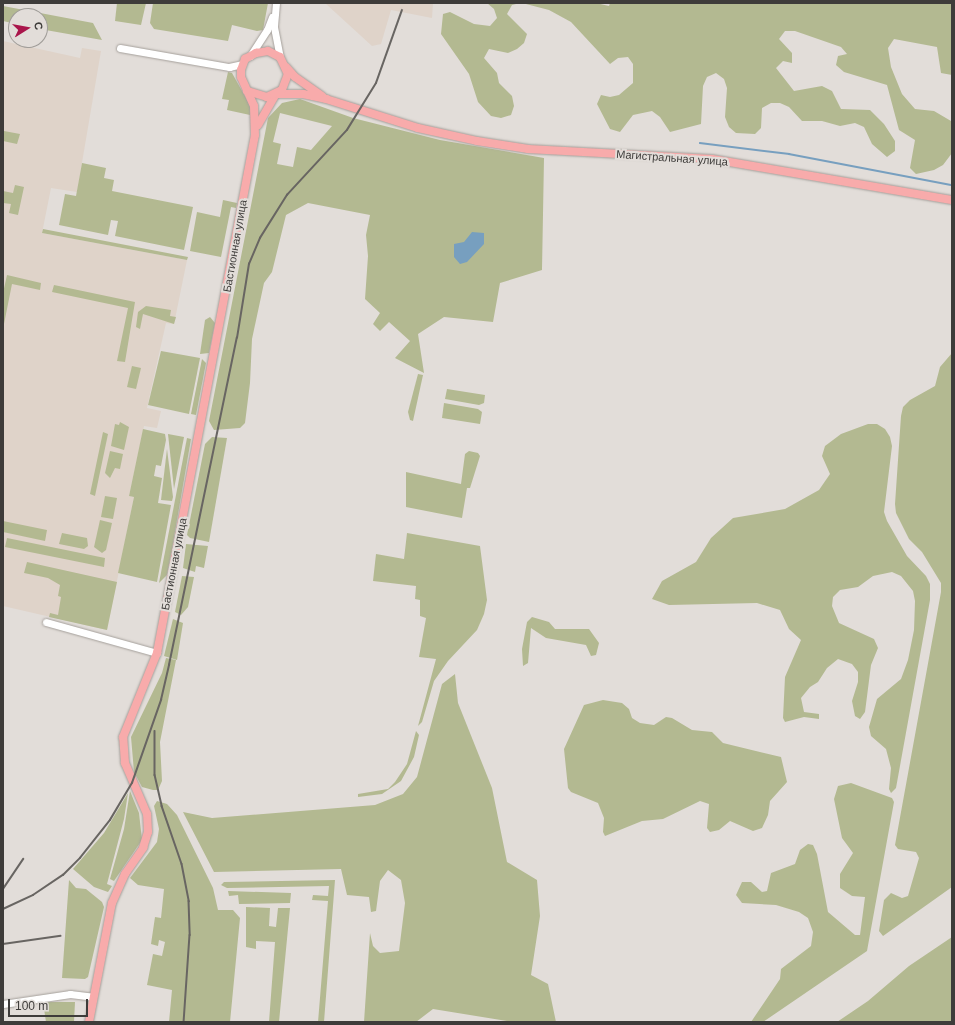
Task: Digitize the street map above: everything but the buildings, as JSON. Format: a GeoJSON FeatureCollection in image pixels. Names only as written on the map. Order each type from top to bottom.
{"type":"FeatureCollection","features":[{"type":"Feature","properties":{"kind":"main road"},"geometry":{"type":"LineString","coordinates":[[268,51],[280,57],[295,77],[326,99],[303,94],[260,97],[248,91],[241,77],[242,64],[250,56],[268,51]]}},
{"type":"Feature","properties":{"kind":"main road"},"geometry":{"type":"LineString","coordinates":[[256,132],[260,117],[276,95],[285,86],[286,67]]}},
{"type":"Feature","properties":{"kind":"main road","name":"Бастионная улица"},"geometry":{"type":"LineString","coordinates":[[89,1022],[114,898],[125,874],[143,848],[148,832],[147,814],[124,763],[124,733],[150,676],[157,653],[256,132],[254,106],[248,91]]}},
{"type":"Feature","properties":{"kind":"main road","name":"Магистральная улица"},"geometry":{"type":"LineString","coordinates":[[326,99],[392,120],[477,141],[528,149],[712,159],[952,200]]}},
{"type":"Feature","properties":{"kind":"street"},"geometry":{"type":"LineString","coordinates":[[250,56],[267,30],[274,13],[276,3]]}},
{"type":"Feature","properties":{"kind":"street"},"geometry":{"type":"LineString","coordinates":[[274,13],[275,35],[280,57]]}},
{"type":"Feature","properties":{"kind":"street"},"geometry":{"type":"LineString","coordinates":[[120,48],[229,67],[242,64]]}},
{"type":"Feature","properties":{"kind":"street"},"geometry":{"type":"LineString","coordinates":[[229,67],[241,77]]}},
{"type":"Feature","properties":{"kind":"street"},"geometry":{"type":"LineString","coordinates":[[46,622],[157,653]]}},
{"type":"Feature","properties":{"kind":"street"},"geometry":{"type":"LineString","coordinates":[[3,1004],[70,994],[93,998]]}},
{"type":"Feature","properties":{"kind":"shaded area"},"geometry":{"type":"Polygon","coordinates":[[[325,3],[433,3],[432,18],[391,10],[381,44],[372,46],[325,3]]]}},
{"type":"Feature","properties":{"kind":"shaded area"},"geometry":{"type":"Polygon","coordinates":[[[3,41],[8,42],[8,48],[35,48],[80,58],[82,48],[101,51],[77,192],[51,188],[42,233],[187,260],[174,324],[166,323],[147,408],[161,411],[157,428],[144,426],[129,496],[134,497],[107,630],[3,606],[3,41]]]}},
{"type":"Feature","properties":{"kind":"green space"},"geometry":{"type":"Polygon","coordinates":[[[117,3],[146,3],[141,25],[115,21],[117,3]]]}},
{"type":"Feature","properties":{"kind":"green space"},"geometry":{"type":"Polygon","coordinates":[[[153,3],[268,3],[263,30],[257,31],[232,25],[228,41],[154,29],[150,23],[153,3]]]}},
{"type":"Feature","properties":{"kind":"green space"},"geometry":{"type":"Polygon","coordinates":[[[487,3],[520,3],[512,5],[507,14],[527,34],[524,43],[517,49],[508,53],[489,49],[484,58],[497,73],[499,83],[512,96],[514,106],[511,115],[501,118],[491,116],[478,102],[469,74],[441,34],[443,14],[450,12],[474,24],[490,26],[497,18],[494,9],[487,3]]]}},
{"type":"Feature","properties":{"kind":"green space"},"geometry":{"type":"Polygon","coordinates":[[[522,3],[596,3],[609,6],[610,3],[952,3],[952,75],[941,73],[937,47],[894,39],[888,48],[891,67],[902,94],[915,109],[934,111],[951,121],[952,153],[943,165],[934,170],[916,174],[910,168],[915,140],[899,130],[887,85],[844,72],[836,65],[838,56],[847,54],[841,47],[795,31],[785,31],[779,39],[792,53],[792,63],[783,61],[776,68],[794,91],[822,86],[832,91],[841,109],[870,110],[884,124],[895,141],[895,151],[887,157],[872,144],[864,127],[855,123],[840,126],[822,121],[802,121],[789,107],[780,103],[771,103],[762,108],[761,128],[755,134],[736,133],[729,127],[725,117],[727,88],[724,79],[716,73],[707,77],[703,86],[701,124],[670,132],[660,117],[652,111],[633,115],[620,132],[610,129],[597,104],[601,95],[610,97],[619,95],[633,83],[633,64],[628,57],[618,58],[610,64],[571,22],[549,10],[522,3]]]}},
{"type":"Feature","properties":{"kind":"green space"},"geometry":{"type":"Polygon","coordinates":[[[3,6],[14,8],[8,8],[8,22],[3,21],[3,6]]]}},
{"type":"Feature","properties":{"kind":"green space"},"geometry":{"type":"Polygon","coordinates":[[[48,14],[93,23],[102,40],[48,30],[48,14]]]}},
{"type":"Feature","properties":{"kind":"green space"},"geometry":{"type":"Polygon","coordinates":[[[228,72],[232,73],[251,107],[250,115],[227,110],[229,100],[222,99],[228,72]]]}},
{"type":"Feature","properties":{"kind":"green space"},"geometry":{"type":"Polygon","coordinates":[[[300,99],[353,118],[440,140],[544,158],[542,270],[500,283],[493,322],[444,317],[418,334],[424,373],[395,358],[410,341],[389,322],[380,331],[373,324],[380,313],[365,299],[368,256],[366,235],[370,215],[308,203],[286,215],[272,272],[264,283],[252,339],[250,383],[245,423],[240,428],[214,430],[209,421],[268,118],[282,103],[300,99]],[[280,113],[273,142],[281,144],[277,164],[293,167],[297,147],[311,150],[332,126],[280,113]]]}},
{"type":"Feature","properties":{"kind":"green space"},"geometry":{"type":"Polygon","coordinates":[[[4,131],[20,134],[17,144],[3,141],[4,131]]]}},
{"type":"Feature","properties":{"kind":"green space"},"geometry":{"type":"Polygon","coordinates":[[[82,163],[106,168],[104,178],[114,180],[112,191],[193,207],[184,250],[115,236],[118,221],[111,220],[108,235],[59,225],[65,194],[76,196],[82,163]]]}},
{"type":"Feature","properties":{"kind":"green space"},"geometry":{"type":"Polygon","coordinates":[[[15,185],[24,187],[18,215],[9,213],[11,204],[3,203],[3,191],[13,193],[15,185]]]}},
{"type":"Feature","properties":{"kind":"green space"},"geometry":{"type":"Polygon","coordinates":[[[223,200],[237,203],[236,208],[231,207],[221,257],[190,251],[197,212],[220,217],[223,200]]]}},
{"type":"Feature","properties":{"kind":"green space"},"geometry":{"type":"Polygon","coordinates":[[[43,229],[188,257],[187,260],[42,233],[43,229]]]}},
{"type":"Feature","properties":{"kind":"green space"},"geometry":{"type":"Polygon","coordinates":[[[7,275],[41,283],[40,290],[12,284],[3,329],[3,293],[7,275]]]}},
{"type":"Feature","properties":{"kind":"green space"},"geometry":{"type":"Polygon","coordinates":[[[54,285],[135,302],[125,362],[117,361],[128,308],[52,292],[54,285]]]}},
{"type":"Feature","properties":{"kind":"green space"},"geometry":{"type":"Polygon","coordinates":[[[146,306],[171,310],[170,316],[176,317],[174,324],[143,314],[140,329],[136,327],[138,312],[146,306]]]}},
{"type":"Feature","properties":{"kind":"green space"},"geometry":{"type":"Polygon","coordinates":[[[210,317],[215,323],[209,353],[200,354],[205,320],[210,317]]]}},
{"type":"Feature","properties":{"kind":"green space"},"geometry":{"type":"Polygon","coordinates":[[[161,351],[200,358],[189,414],[148,405],[161,351]]]}},
{"type":"Feature","properties":{"kind":"green space"},"geometry":{"type":"Polygon","coordinates":[[[952,353],[952,887],[883,936],[879,931],[884,900],[891,893],[902,898],[908,896],[919,858],[916,852],[898,849],[895,845],[941,592],[941,583],[922,552],[909,539],[896,513],[895,504],[901,416],[903,407],[910,400],[935,386],[940,367],[952,353]]]}},
{"type":"Feature","properties":{"kind":"green space"},"geometry":{"type":"Polygon","coordinates":[[[202,359],[206,363],[196,415],[191,414],[202,359]]]}},
{"type":"Feature","properties":{"kind":"green space"},"geometry":{"type":"Polygon","coordinates":[[[132,366],[141,368],[136,389],[127,387],[132,366]]]}},
{"type":"Feature","properties":{"kind":"green space"},"geometry":{"type":"Polygon","coordinates":[[[418,374],[423,375],[413,421],[410,420],[408,412],[418,374]]]}},
{"type":"Feature","properties":{"kind":"green space"},"geometry":{"type":"Polygon","coordinates":[[[447,389],[485,395],[484,403],[479,405],[445,399],[447,389]]]}},
{"type":"Feature","properties":{"kind":"green space"},"geometry":{"type":"Polygon","coordinates":[[[444,403],[478,409],[482,412],[480,424],[442,418],[444,403]]]}},
{"type":"Feature","properties":{"kind":"green space"},"geometry":{"type":"Polygon","coordinates":[[[120,422],[129,427],[124,450],[111,446],[115,424],[119,425],[120,422]]]}},
{"type":"Feature","properties":{"kind":"green space"},"geometry":{"type":"Polygon","coordinates":[[[868,424],[877,424],[885,429],[890,437],[892,446],[884,512],[887,521],[907,556],[926,576],[930,584],[930,600],[896,788],[891,793],[889,789],[891,768],[886,749],[871,736],[869,727],[877,699],[901,679],[908,660],[914,630],[915,601],[913,591],[901,576],[892,572],[873,576],[858,587],[840,590],[833,597],[832,606],[839,623],[874,639],[878,648],[871,665],[865,712],[860,719],[855,716],[852,701],[858,682],[858,672],[852,664],[838,659],[827,668],[818,682],[810,687],[801,698],[804,712],[819,714],[819,719],[804,717],[785,722],[783,718],[785,677],[801,640],[789,629],[780,610],[757,603],[669,605],[652,599],[662,581],[696,562],[711,538],[733,518],[785,509],[819,490],[830,474],[822,456],[825,446],[841,434],[868,424]]]}},
{"type":"Feature","properties":{"kind":"green space"},"geometry":{"type":"Polygon","coordinates":[[[143,429],[165,434],[166,440],[161,466],[156,465],[154,476],[162,478],[158,503],[171,505],[157,582],[118,573],[134,497],[129,496],[143,429]]]}},
{"type":"Feature","properties":{"kind":"green space"},"geometry":{"type":"Polygon","coordinates":[[[103,432],[108,434],[95,496],[90,494],[103,432]]]}},
{"type":"Feature","properties":{"kind":"green space"},"geometry":{"type":"Polygon","coordinates":[[[168,434],[184,437],[174,489],[168,434]]]}},
{"type":"Feature","properties":{"kind":"green space"},"geometry":{"type":"Polygon","coordinates":[[[212,437],[227,438],[209,542],[190,538],[187,535],[205,444],[212,437]]]}},
{"type":"Feature","properties":{"kind":"green space"},"geometry":{"type":"Polygon","coordinates":[[[187,438],[191,439],[167,575],[159,583],[187,438]]]}},
{"type":"Feature","properties":{"kind":"green space"},"geometry":{"type":"Polygon","coordinates":[[[167,449],[173,497],[172,501],[161,500],[167,449]]]}},
{"type":"Feature","properties":{"kind":"green space"},"geometry":{"type":"Polygon","coordinates":[[[110,451],[123,454],[120,469],[115,468],[110,478],[105,473],[110,451]]]}},
{"type":"Feature","properties":{"kind":"green space"},"geometry":{"type":"Polygon","coordinates":[[[469,451],[478,453],[480,456],[470,488],[467,488],[462,518],[406,507],[406,472],[461,484],[465,454],[469,451]]]}},
{"type":"Feature","properties":{"kind":"green space"},"geometry":{"type":"Polygon","coordinates":[[[105,496],[117,498],[113,519],[101,517],[105,496]]]}},
{"type":"Feature","properties":{"kind":"green space"},"geometry":{"type":"Polygon","coordinates":[[[100,520],[112,523],[106,550],[102,553],[94,547],[100,520]]]}},
{"type":"Feature","properties":{"kind":"green space"},"geometry":{"type":"Polygon","coordinates":[[[3,521],[47,530],[45,541],[3,532],[3,521]]]}},
{"type":"Feature","properties":{"kind":"green space"},"geometry":{"type":"Polygon","coordinates":[[[62,533],[87,538],[88,546],[84,549],[59,544],[62,533]]]}},
{"type":"Feature","properties":{"kind":"green space"},"geometry":{"type":"Polygon","coordinates":[[[407,533],[480,546],[487,600],[484,614],[477,630],[448,661],[434,681],[422,722],[418,726],[436,659],[419,657],[426,618],[420,616],[420,600],[415,599],[416,586],[373,581],[376,554],[404,559],[407,533]]]}},
{"type":"Feature","properties":{"kind":"green space"},"geometry":{"type":"Polygon","coordinates":[[[7,538],[105,558],[104,567],[5,547],[7,538]]]}},
{"type":"Feature","properties":{"kind":"green space"},"geometry":{"type":"Polygon","coordinates":[[[186,544],[208,546],[204,568],[196,566],[195,572],[183,568],[186,544]]]}},
{"type":"Feature","properties":{"kind":"green space"},"geometry":{"type":"Polygon","coordinates":[[[27,562],[117,582],[107,630],[49,617],[50,613],[58,615],[61,597],[58,596],[60,585],[48,578],[24,573],[27,562]]]}},
{"type":"Feature","properties":{"kind":"green space"},"geometry":{"type":"Polygon","coordinates":[[[182,576],[194,577],[188,607],[181,615],[175,612],[182,576]]]}},
{"type":"Feature","properties":{"kind":"green space"},"geometry":{"type":"Polygon","coordinates":[[[532,617],[549,622],[555,629],[589,629],[599,643],[596,655],[591,656],[586,645],[546,638],[531,628],[528,663],[523,666],[522,649],[527,622],[532,617]]]}},
{"type":"Feature","properties":{"kind":"green space"},"geometry":{"type":"Polygon","coordinates":[[[173,619],[183,623],[177,660],[164,656],[173,619]]]}},
{"type":"Feature","properties":{"kind":"green space"},"geometry":{"type":"Polygon","coordinates":[[[166,658],[176,660],[160,742],[162,781],[158,790],[153,790],[142,787],[134,772],[131,737],[162,673],[166,658]]]}},
{"type":"Feature","properties":{"kind":"green space"},"geometry":{"type":"Polygon","coordinates":[[[455,674],[458,703],[492,788],[507,862],[537,880],[540,916],[531,975],[548,984],[556,1022],[513,1022],[433,1009],[416,1022],[364,1022],[370,933],[373,946],[380,953],[399,951],[405,903],[401,880],[388,870],[380,881],[376,911],[371,912],[369,897],[347,895],[341,869],[214,872],[183,812],[212,818],[375,805],[403,794],[417,777],[442,684],[455,674]]]}},
{"type":"Feature","properties":{"kind":"green space"},"geometry":{"type":"Polygon","coordinates":[[[603,700],[622,703],[629,709],[632,718],[640,723],[654,725],[666,717],[672,718],[692,730],[712,732],[723,743],[781,757],[787,782],[770,801],[768,815],[762,828],[753,831],[730,821],[719,830],[710,832],[707,828],[709,804],[700,801],[663,819],[642,821],[605,836],[603,832],[604,818],[598,803],[571,792],[568,788],[564,749],[584,705],[603,700]]]}},
{"type":"Feature","properties":{"kind":"green space"},"geometry":{"type":"Polygon","coordinates":[[[416,731],[419,735],[414,757],[401,781],[382,794],[358,797],[358,794],[388,789],[395,782],[407,764],[416,731]]]}},
{"type":"Feature","properties":{"kind":"green space"},"geometry":{"type":"Polygon","coordinates":[[[851,783],[892,798],[894,802],[867,951],[763,1022],[751,1022],[780,979],[781,969],[811,946],[813,932],[808,918],[799,912],[776,905],[742,903],[736,895],[742,882],[751,882],[762,892],[767,891],[771,873],[795,864],[800,850],[808,844],[813,845],[817,854],[828,912],[855,935],[860,935],[865,897],[852,896],[840,888],[840,874],[853,853],[842,838],[834,799],[838,786],[851,783]]]}},
{"type":"Feature","properties":{"kind":"green space"},"geometry":{"type":"Polygon","coordinates":[[[130,791],[139,813],[142,840],[114,881],[110,879],[124,829],[130,791]]]}},
{"type":"Feature","properties":{"kind":"green space"},"geometry":{"type":"Polygon","coordinates":[[[128,793],[124,819],[107,884],[112,886],[108,892],[94,887],[73,869],[104,833],[128,793]]]}},
{"type":"Feature","properties":{"kind":"green space"},"geometry":{"type":"Polygon","coordinates":[[[157,801],[167,804],[177,815],[213,888],[218,910],[233,910],[240,918],[230,1022],[169,1022],[172,990],[147,985],[153,954],[162,956],[165,942],[159,940],[158,946],[151,944],[155,917],[161,918],[164,889],[138,885],[130,878],[157,842],[159,829],[154,806],[157,801]]]}},
{"type":"Feature","properties":{"kind":"green space"},"geometry":{"type":"Polygon","coordinates":[[[69,880],[76,888],[86,889],[102,902],[104,907],[88,977],[85,979],[62,978],[69,880]]]}},
{"type":"Feature","properties":{"kind":"green space"},"geometry":{"type":"Polygon","coordinates":[[[335,880],[324,1022],[318,1022],[328,901],[312,900],[313,895],[328,896],[329,886],[227,888],[221,885],[224,882],[335,880]]]}},
{"type":"Feature","properties":{"kind":"green space"},"geometry":{"type":"Polygon","coordinates":[[[228,891],[291,893],[290,903],[239,904],[238,895],[229,896],[228,891]]]}},
{"type":"Feature","properties":{"kind":"green space"},"geometry":{"type":"Polygon","coordinates":[[[246,907],[270,908],[269,926],[276,927],[278,908],[290,908],[279,1022],[269,1022],[275,942],[256,941],[256,949],[246,947],[246,907]]]}},
{"type":"Feature","properties":{"kind":"green space"},"geometry":{"type":"Polygon","coordinates":[[[952,937],[952,1022],[837,1022],[868,1001],[909,966],[952,937]]]}},
{"type":"Feature","properties":{"kind":"green space"},"geometry":{"type":"Polygon","coordinates":[[[43,1002],[75,1002],[74,1022],[46,1022],[43,1002]]]}},
{"type":"Feature","properties":{"kind":"water"},"geometry":{"type":"Polygon","coordinates":[[[472,232],[484,233],[484,244],[467,262],[460,264],[454,257],[454,244],[464,242],[472,232]]]}},
{"type":"Feature","properties":{"kind":"waterway"},"geometry":{"type":"LineString","coordinates":[[700,143],[789,154],[952,185]]}},
{"type":"Feature","properties":{"kind":"railway"},"geometry":{"type":"LineString","coordinates":[[3,909],[33,895],[63,875],[80,858],[110,820],[132,783],[161,700],[169,665],[237,338],[249,264],[260,238],[287,195],[347,130],[376,83],[402,10]]}},
{"type":"Feature","properties":{"kind":"railway"},"geometry":{"type":"LineString","coordinates":[[155,731],[155,775],[162,806],[182,864],[189,901],[190,935],[184,1022]]}},
{"type":"Feature","properties":{"kind":"railway"},"geometry":{"type":"LineString","coordinates":[[3,889],[23,859]]}},
{"type":"Feature","properties":{"kind":"railway"},"geometry":{"type":"LineString","coordinates":[[3,944],[60,936]]}}]}
